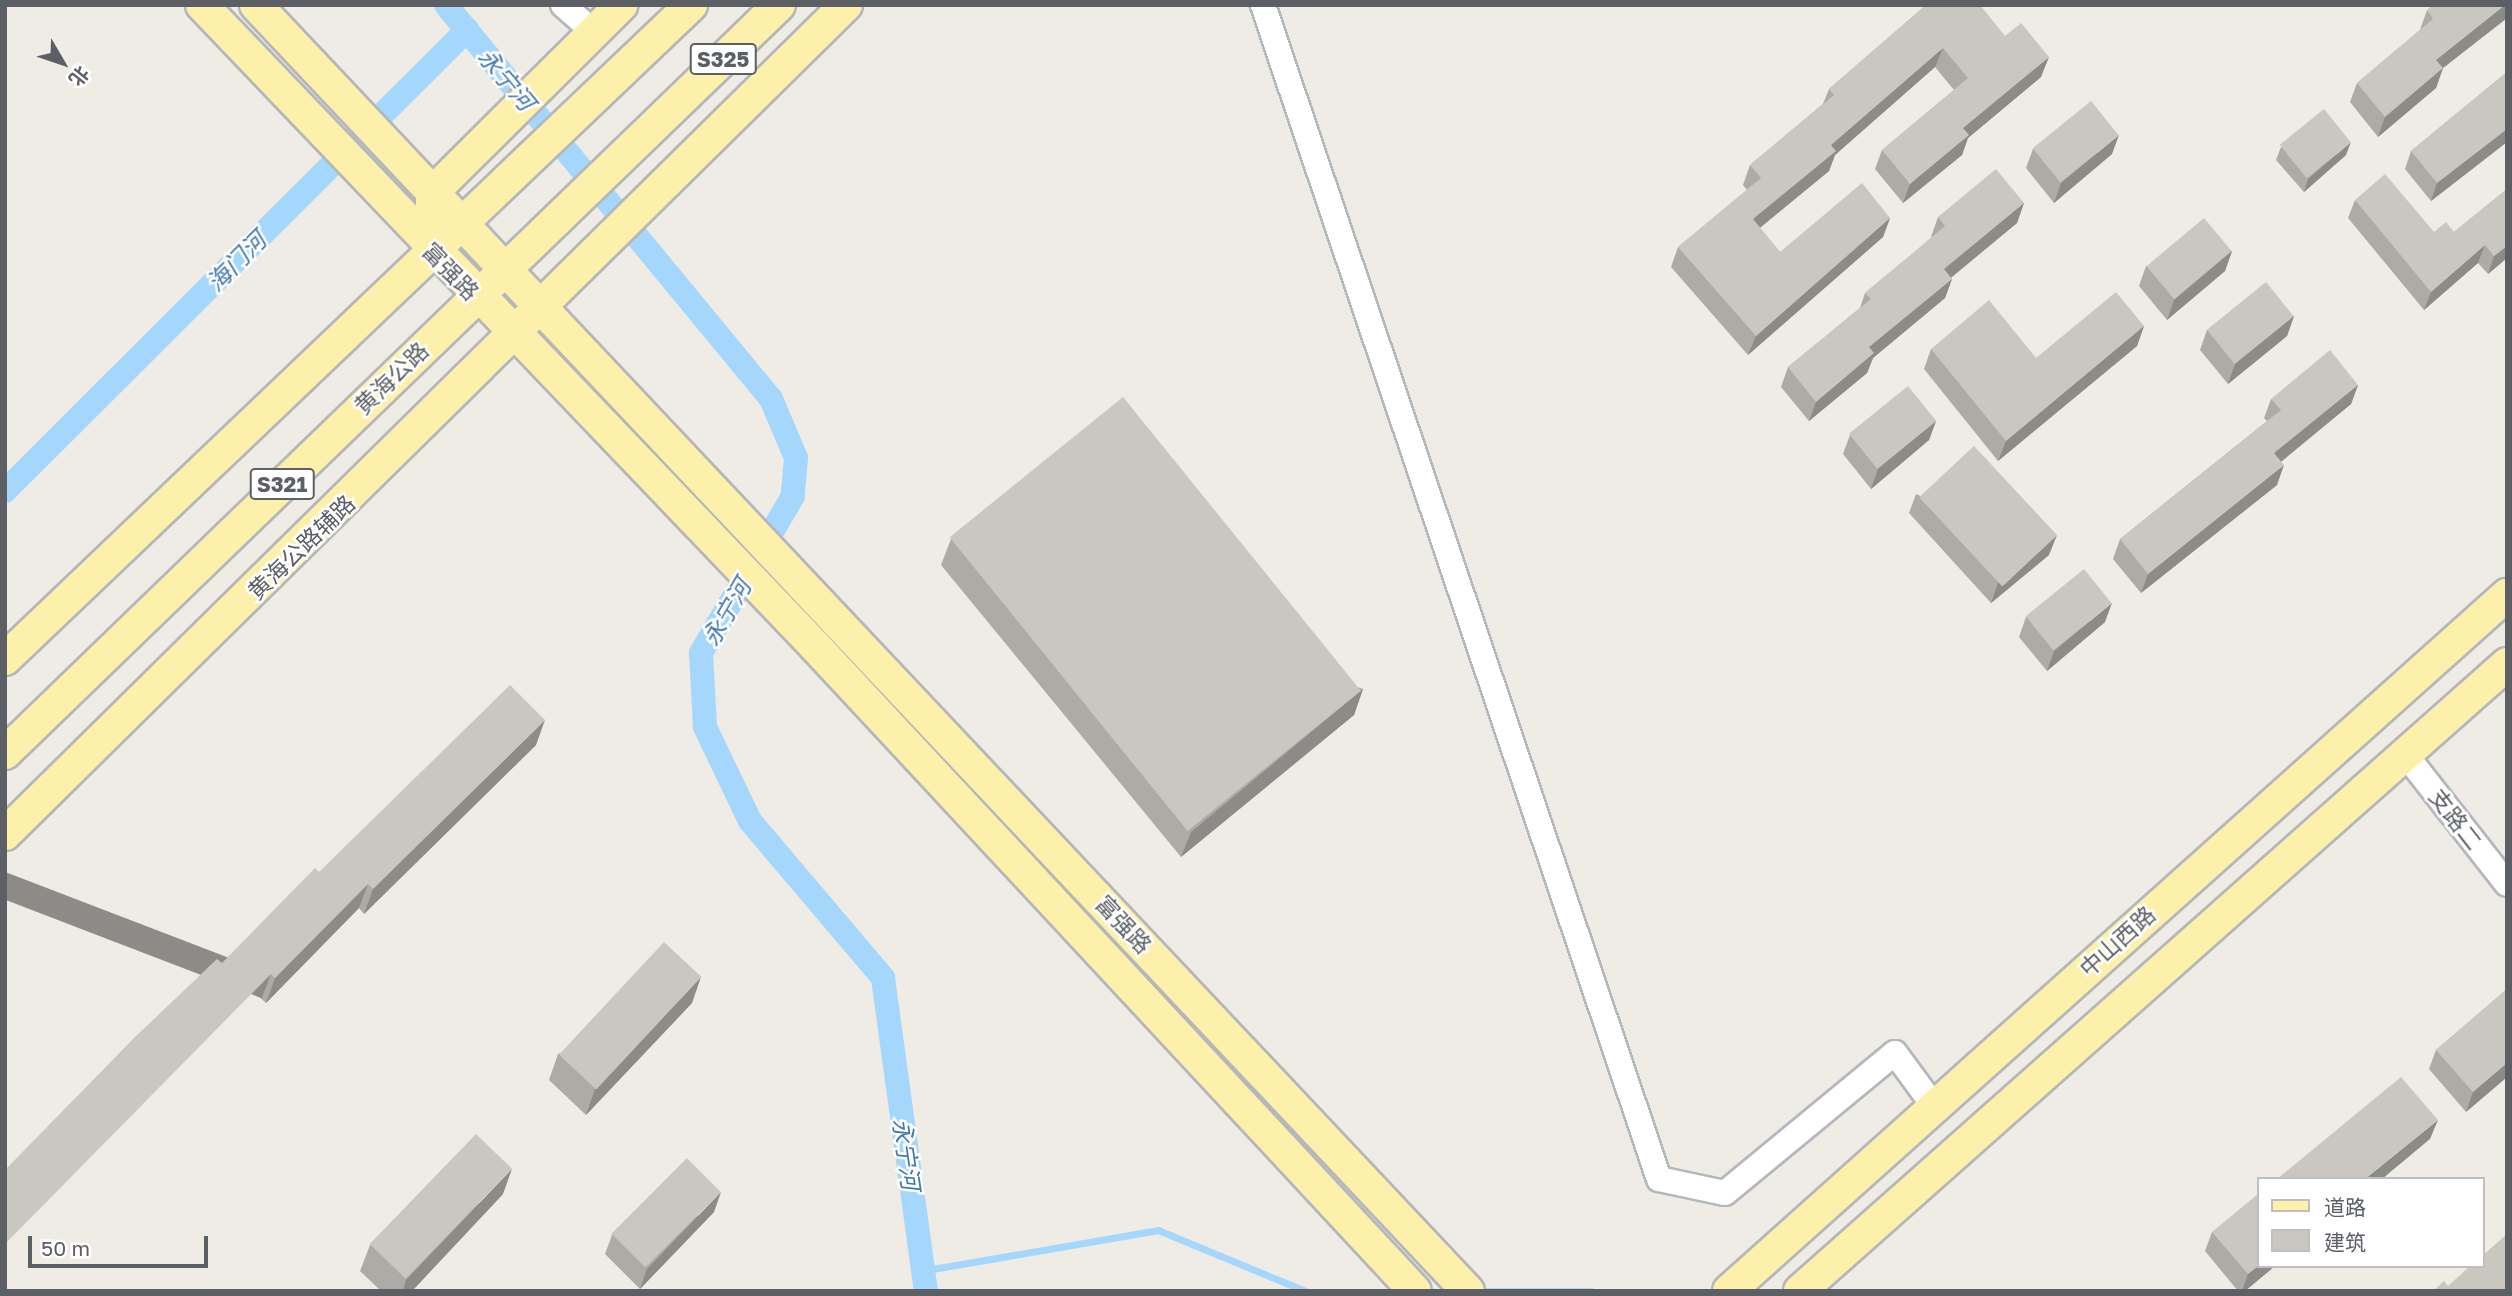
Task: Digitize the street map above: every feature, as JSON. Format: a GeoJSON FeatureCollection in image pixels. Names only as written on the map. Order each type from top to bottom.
{"type":"FeatureCollection","features":[{"type":"Feature","properties":{"kind":"main road","name":"富强路"},"geometry":{"type":"LineString","coordinates":[[202,5],[377,194],[814,645],[1415,1291]]}},
{"type":"Feature","properties":{"kind":"main road","name":"富强路"},"geometry":{"type":"LineString","coordinates":[[256,5],[502,270],[836,614],[1468,1291]]}},
{"type":"Feature","properties":{"kind":"main road"},"geometry":{"type":"LineString","coordinates":[[432,251],[432,192],[621,5]]}},
{"type":"Feature","properties":{"kind":"main road","name":"S325"},"geometry":{"type":"LineString","coordinates":[[518,169],[691,5]]}},
{"type":"Feature","properties":{"kind":"main road","name":"黄海公路"},"geometry":{"type":"LineString","coordinates":[[5,753],[779,5]]}},
{"type":"Feature","properties":{"kind":"main road","name":"黄海公路辅路"},"geometry":{"type":"LineString","coordinates":[[5,834],[516,338],[846,5]]}},
{"type":"Feature","properties":{"kind":"main road","name":"S321"},"geometry":{"type":"LineString","coordinates":[[5,659],[518,169]]}},
{"type":"Feature","properties":{"kind":"main road","name":"中山西路"},"geometry":{"type":"LineString","coordinates":[[1729,1291],[1933,1105],[2507,595]]}},
{"type":"Feature","properties":{"kind":"main road"},"geometry":{"type":"LineString","coordinates":[[1800,1291],[2507,664]]}},
{"type":"Feature","properties":{"kind":"street"},"geometry":{"type":"LineString","coordinates":[[564,5],[594,32]]}},
{"type":"Feature","properties":{"kind":"street"},"geometry":{"type":"LineString","coordinates":[[1263,5],[1659,1179],[1725,1193],[1895,1053],[1933,1105]]}},
{"type":"Feature","properties":{"kind":"street","name":"支路二"},"geometry":{"type":"LineString","coordinates":[[2405,754],[2507,884]]}},
{"type":"Feature","properties":{"kind":"building"},"geometry":{"type":"Polygon","coordinates":[[[1926,5],[1980,5],[2005,36],[2021,23],[2049,57],[1963,128],[1969,135],[1910,184],[1882,150],[1968,78],[1943,48],[1831,145],[1836,151],[1753,219],[1780,252],[1862,183],[1890,218],[1756,336],[1678,247],[1761,178],[1750,165],[1834,95],[1829,89],[1926,5]]]}},
{"type":"Feature","properties":{"kind":"building"},"geometry":{"type":"Polygon","coordinates":[[[2433,5],[2505,5],[2436,60],[2443,68],[2385,117],[2357,83],[2433,19],[2427,10],[2433,5]]]}},
{"type":"Feature","properties":{"kind":"building"},"geometry":{"type":"Polygon","coordinates":[[[2507,72],[2507,129],[2437,183],[2411,151],[2507,72]]]}},
{"type":"Feature","properties":{"kind":"building"},"geometry":{"type":"Polygon","coordinates":[[[2091,101],[2119,135],[2060,182],[2033,148],[2091,101]]]}},
{"type":"Feature","properties":{"kind":"building"},"geometry":{"type":"Polygon","coordinates":[[[2324,109],[2351,142],[2307,178],[2280,145],[2324,109]]]}},
{"type":"Feature","properties":{"kind":"building"},"geometry":{"type":"Polygon","coordinates":[[[1996,169],[2024,203],[1944,269],[1952,279],[1869,347],[1874,353],[1816,402],[1788,367],[1871,299],[1865,293],[1945,226],[1938,217],[1996,169]]]}},
{"type":"Feature","properties":{"kind":"building"},"geometry":{"type":"Polygon","coordinates":[[[2385,174],[2434,232],[2446,222],[2454,232],[2507,189],[2507,246],[2494,256],[2485,245],[2431,292],[2355,200],[2385,174]]]}},
{"type":"Feature","properties":{"kind":"building"},"geometry":{"type":"Polygon","coordinates":[[[2204,218],[2232,251],[2174,299],[2147,266],[2204,218]]]}},
{"type":"Feature","properties":{"kind":"building"},"geometry":{"type":"Polygon","coordinates":[[[2266,282],[2294,316],[2235,364],[2207,330],[2266,282]]]}},
{"type":"Feature","properties":{"kind":"building"},"geometry":{"type":"Polygon","coordinates":[[[2116,292],[2144,326],[2006,441],[1931,349],[1989,300],[2036,358],[2116,292]]]}},
{"type":"Feature","properties":{"kind":"building"},"geometry":{"type":"Polygon","coordinates":[[[2330,350],[2358,385],[2274,453],[2284,465],[2148,574],[2120,539],[2281,410],[2271,399],[2330,350]]]}},
{"type":"Feature","properties":{"kind":"building"},"geometry":{"type":"Polygon","coordinates":[[[1908,386],[1936,421],[1877,469],[1849,434],[1908,386]]]}},
{"type":"Feature","properties":{"kind":"building"},"geometry":{"type":"Polygon","coordinates":[[[1123,397],[1361,691],[1188,831],[950,537],[1123,397]]]}},
{"type":"Feature","properties":{"kind":"building"},"geometry":{"type":"Polygon","coordinates":[[[1974,446],[2057,535],[2002,586],[1919,497],[1974,446]]]}},
{"type":"Feature","properties":{"kind":"building"},"geometry":{"type":"Polygon","coordinates":[[[2084,569],[2112,603],[2053,650],[2026,616],[2084,569]]]}},
{"type":"Feature","properties":{"kind":"building"},"geometry":{"type":"Polygon","coordinates":[[[510,685],[545,720],[373,889],[368,884],[275,978],[271,974],[5,1244],[5,1170],[134,1038],[217,959],[222,963],[315,868],[319,872],[510,685]]]}},
{"type":"Feature","properties":{"kind":"building"},"geometry":{"type":"Polygon","coordinates":[[[664,942],[701,977],[596,1089],[559,1055],[664,942]]]}},
{"type":"Feature","properties":{"kind":"building"},"geometry":{"type":"Polygon","coordinates":[[[2507,989],[2507,1063],[2473,1092],[2436,1050],[2507,989]]]}},
{"type":"Feature","properties":{"kind":"building"},"geometry":{"type":"Polygon","coordinates":[[[2401,1077],[2438,1120],[2367,1177],[2279,1177],[2401,1077]]]}},
{"type":"Feature","properties":{"kind":"building"},"geometry":{"type":"Polygon","coordinates":[[[476,1134],[512,1169],[406,1279],[370,1244],[476,1134]]]}},
{"type":"Feature","properties":{"kind":"building"},"geometry":{"type":"Polygon","coordinates":[[[687,1158],[721,1192],[645,1268],[611,1234],[687,1158]]]}},
{"type":"Feature","properties":{"kind":"building"},"geometry":{"type":"Polygon","coordinates":[[[2256,1196],[2256,1268],[2248,1274],[2212,1232],[2256,1196]]]}},
{"type":"Feature","properties":{"kind":"building"},"geometry":{"type":"Polygon","coordinates":[[[2507,1234],[2507,1291],[2433,1291],[2444,1281],[2448,1286],[2468,1268],[2484,1268],[2484,1254],[2507,1234]]]}},
{"type":"Feature","properties":{"kind":"waterway","name":"永宁河"},"geometry":{"type":"LineString","coordinates":[[446,5],[771,399],[796,458],[793,496],[701,653],[705,727],[750,821],[883,978],[926,1291]]}},
{"type":"Feature","properties":{"kind":"waterway","name":"海门河"},"geometry":{"type":"LineString","coordinates":[[5,491],[467,30]]}},
{"type":"Feature","properties":{"kind":"waterway"},"geometry":{"type":"LineString","coordinates":[[921,1271],[1158,1230],[1305,1291]]}},
{"type":"Feature","properties":{"kind":"waterway"},"geometry":{"type":"LineString","coordinates":[[1477,1291],[1591,1291]]}}]}
